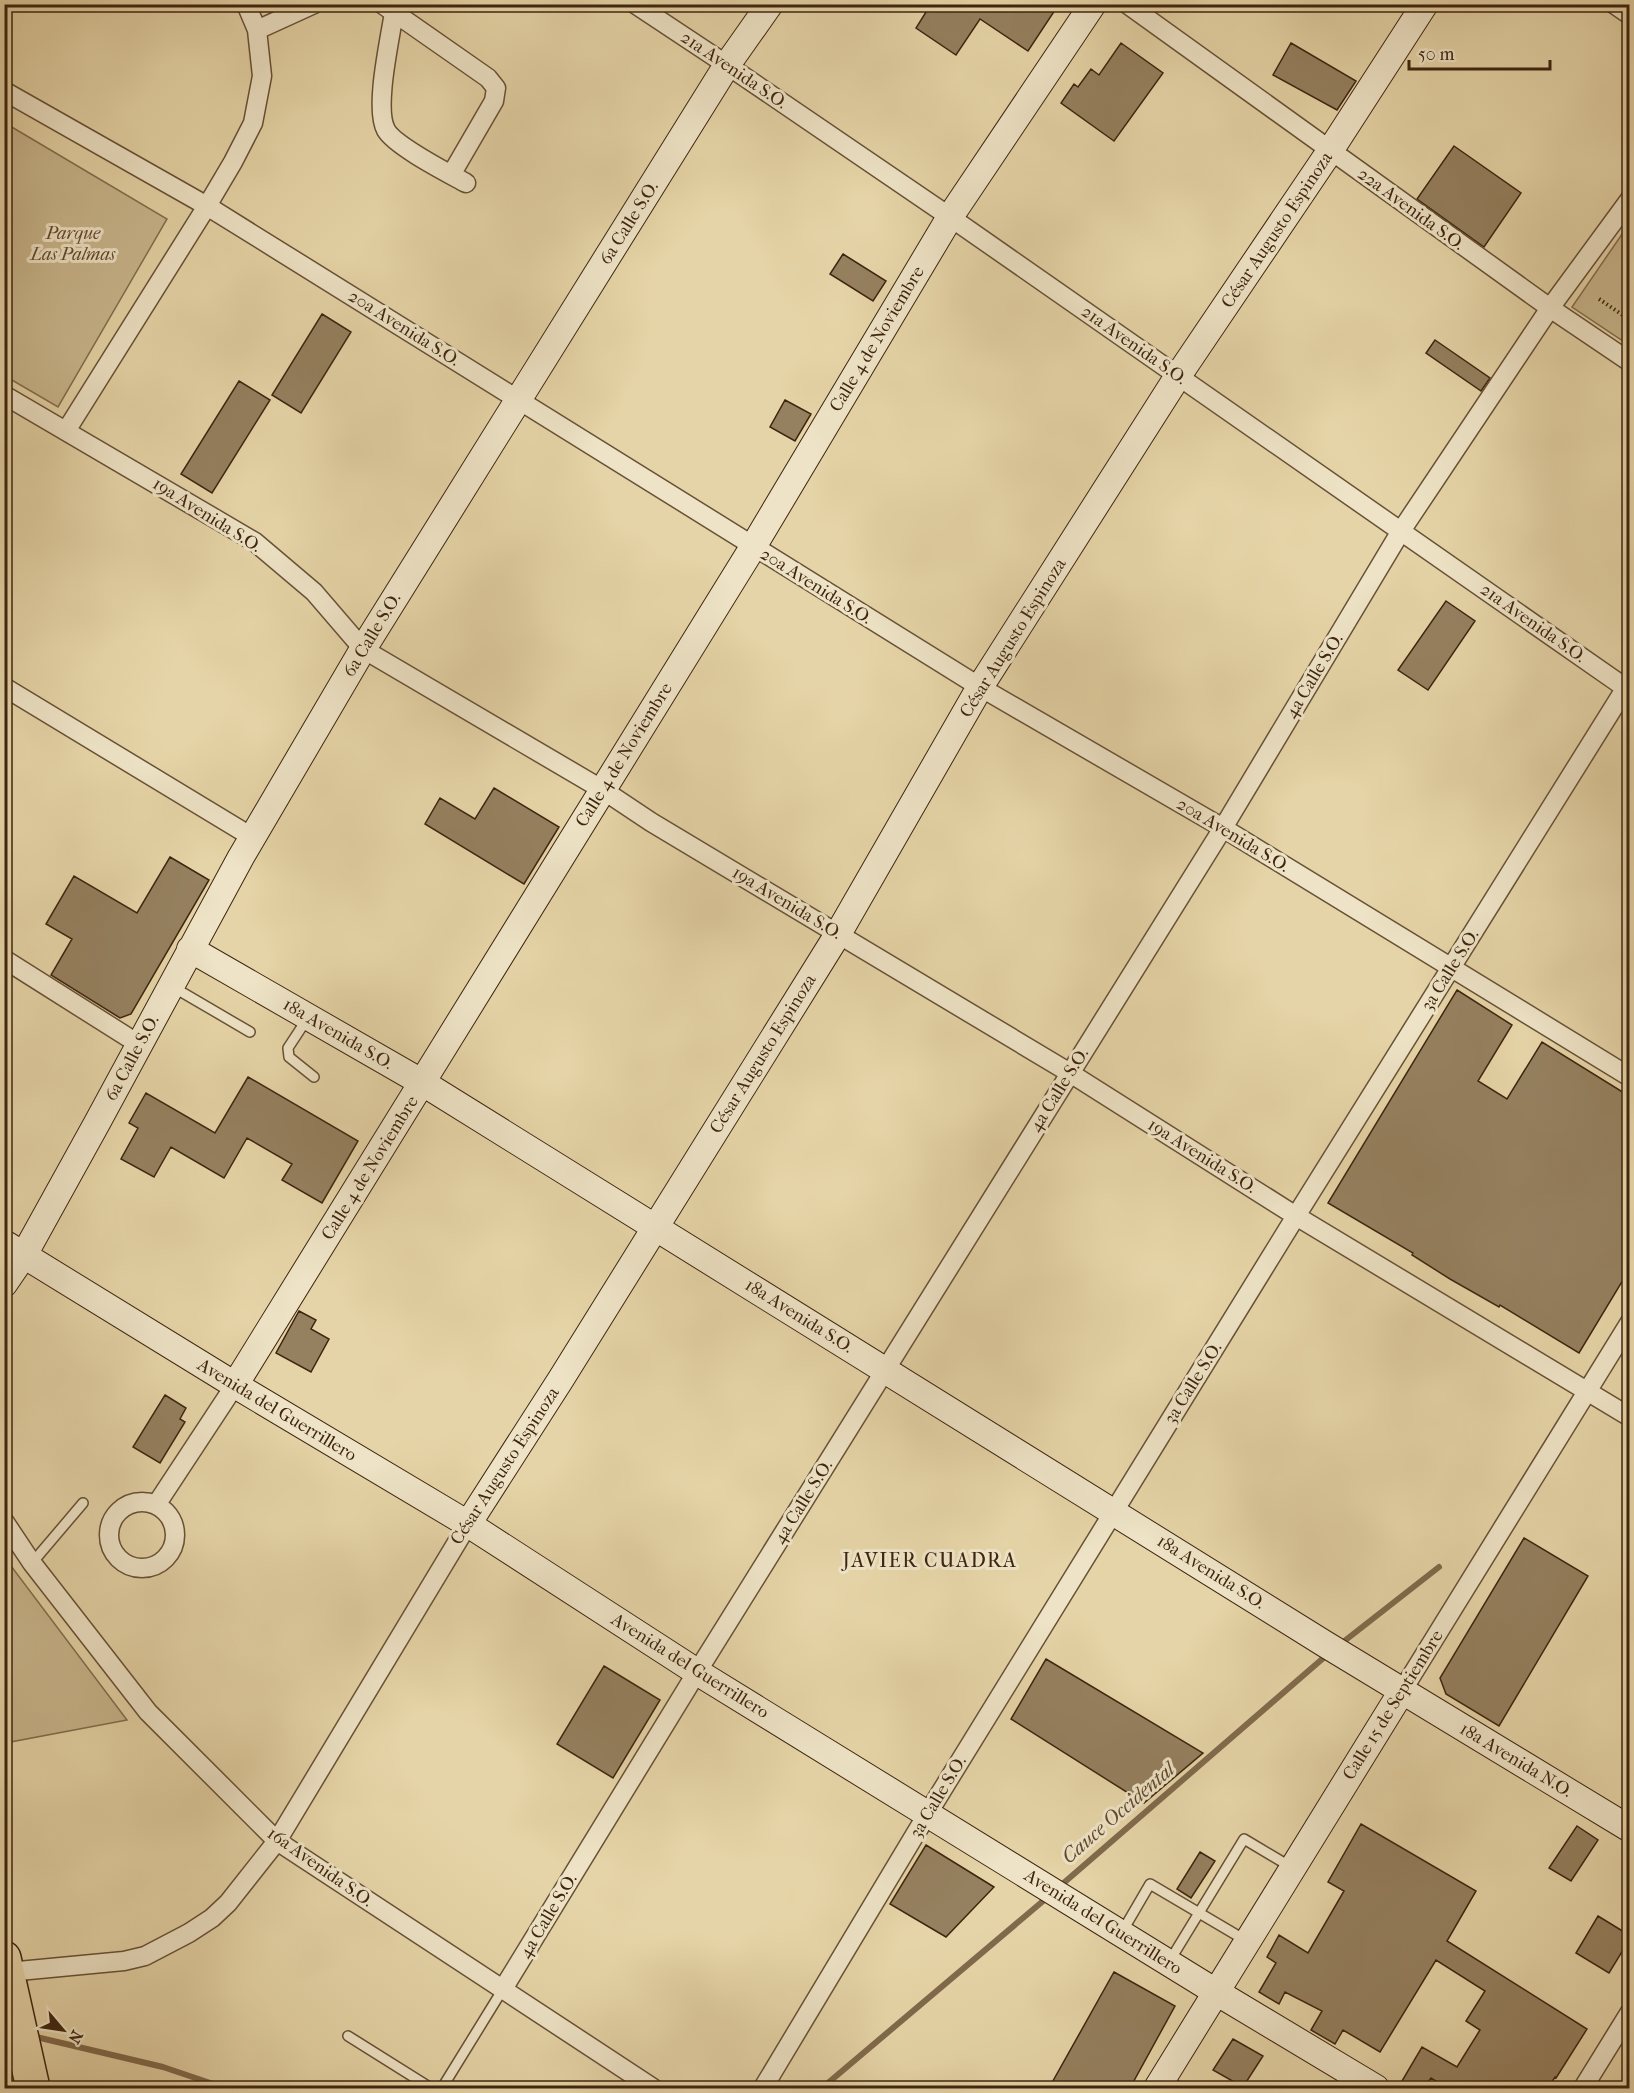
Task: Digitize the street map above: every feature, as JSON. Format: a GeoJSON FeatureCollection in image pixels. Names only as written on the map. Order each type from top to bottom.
{"type":"FeatureCollection","features":[{"type":"Feature","properties":{"kind":"highway"},"geometry":{"type":"LineString","coordinates":[[6,1965],[33,2088]]}},
{"type":"Feature","properties":{"kind":"street"},"geometry":{"type":"LineString","coordinates":[[66,431],[207,206],[253,123],[262,76],[257,30],[246,4]]}},
{"type":"Feature","properties":{"kind":"street"},"geometry":{"type":"LineString","coordinates":[[257,30],[314,4]]}},
{"type":"Feature","properties":{"kind":"street","name":"21a Avenida S.O."},"geometry":{"type":"LineString","coordinates":[[635,4],[950,217],[1628,686]]}},
{"type":"Feature","properties":{"kind":"street","name":"6a Calle S.O."},"geometry":{"type":"LineString","coordinates":[[4,1284],[14,1249],[140,1045],[252,837],[363,649],[728,65],[770,4]]}},
{"type":"Feature","properties":{"kind":"street","name":"Calle 4 de Noviembre"},"geometry":{"type":"LineString","coordinates":[[156,1505],[235,1385],[423,1083],[753,547],[950,217],[1093,4]]}},
{"type":"Feature","properties":{"kind":"street","name":"22a Avenida S.O."},"geometry":{"type":"LineString","coordinates":[[1127,4],[1550,308],[1629,362]]}},
{"type":"Feature","properties":{"kind":"street","name":"César Augusto Espinoza"},"geometry":{"type":"LineString","coordinates":[[6,1965],[124,1961],[145,1956],[212,1918],[242,1886],[277,1841],[468,1524],[838,934],[980,687],[1178,376],[1330,151],[1425,4]]}},
{"type":"Feature","properties":{"kind":"street"},"geometry":{"type":"LineString","coordinates":[[1614,4],[1629,15]]}},
{"type":"Feature","properties":{"kind":"street"},"geometry":{"type":"LineString","coordinates":[[392,7],[488,78],[496,88],[494,101],[459,179],[398,143],[387,132],[382,118],[381,102],[392,7]]}},
{"type":"Feature","properties":{"kind":"street","name":"20a Avenida S.O."},"geometry":{"type":"LineString","coordinates":[[4,91],[207,206],[980,687],[1223,828],[1629,1077]]}},
{"type":"Feature","properties":{"kind":"street","name":"4a Calle S.O."},"geometry":{"type":"LineString","coordinates":[[503,1989],[697,1672],[1223,828],[1401,531],[1550,308],[1629,199]]}},
{"type":"Feature","properties":{"kind":"street","name":"19a Avenida S.O."},"geometry":{"type":"LineString","coordinates":[[4,395],[255,542],[314,592],[363,649],[603,789],[651,822],[1070,1073],[1296,1216],[1629,1417]]}},
{"type":"Feature","properties":{"kind":"street","name":"3a Calle S.O."},"geometry":{"type":"LineString","coordinates":[[763,2088],[928,1813],[1296,1216],[1628,686]]}},
{"type":"Feature","properties":{"kind":"street"},"geometry":{"type":"LineString","coordinates":[[4,687],[252,837]]}},
{"type":"Feature","properties":{"kind":"street","name":"18a Avenida S.O."},"geometry":{"type":"LineString","coordinates":[[190,949],[423,1083],[1402,1691]]}},
{"type":"Feature","properties":{"kind":"street"},"geometry":{"type":"LineString","coordinates":[[4,959],[140,1045]]}},
{"type":"Feature","properties":{"kind":"street","name":"Avenida del Guerrillero"},"geometry":{"type":"LineString","coordinates":[[14,1249],[235,1385],[468,1524],[697,1672],[1054,1891],[1120,1934],[1376,2088]]}},
{"type":"Feature","properties":{"kind":"street","name":"Calle 15 de Septiembre"},"geometry":{"type":"LineString","coordinates":[[1167,2085],[1216,1992],[1629,1322]]}},
{"type":"Feature","properties":{"kind":"street","name":"16a Avenida S.O."},"geometry":{"type":"LineString","coordinates":[[4,1521],[32,1563],[148,1712],[277,1841],[653,2088]]}},
{"type":"Feature","properties":{"kind":"street","name":"18a Avenida N.O."},"geometry":{"type":"LineString","coordinates":[[1402,1691],[1629,1829]]}},
{"type":"Feature","properties":{"kind":"street"},"geometry":{"type":"LineString","coordinates":[[1583,2088],[1629,2012]]}},
{"type":"Feature","properties":{"kind":"lane"},"geometry":{"type":"LineString","coordinates":[[171,986],[250,1032]]}},
{"type":"Feature","properties":{"kind":"lane"},"geometry":{"type":"LineString","coordinates":[[309,1017],[288,1048],[289,1057],[314,1077]]}},
{"type":"Feature","properties":{"kind":"lane"},"geometry":{"type":"LineString","coordinates":[[32,1563],[83,1503]]}},
{"type":"Feature","properties":{"kind":"lane"},"geometry":{"type":"LineString","coordinates":[[1169,1963],[1244,1839],[1293,1868]]}},
{"type":"Feature","properties":{"kind":"lane"},"geometry":{"type":"LineString","coordinates":[[1120,1934],[1150,1884],[1247,1942]]}},
{"type":"Feature","properties":{"kind":"lane"},"geometry":{"type":"LineString","coordinates":[[442,2088],[503,1989]]}},
{"type":"Feature","properties":{"kind":"lane"},"geometry":{"type":"LineString","coordinates":[[348,2036],[431,2088]]}},
{"type":"Feature","properties":{"kind":"path"},"geometry":{"type":"LineString","coordinates":[[1599,299],[1629,320]]}},
{"type":"Feature","properties":{"kind":"green space","name":"Parque Las Palmas"},"geometry":{"type":"Polygon","coordinates":[[[5,123],[167,219],[58,407],[5,376],[5,123]]]}},
{"type":"Feature","properties":{"kind":"green space"},"geometry":{"type":"Polygon","coordinates":[[[1629,224],[1629,345],[1572,307],[1629,224]]]}},
{"type":"Feature","properties":{"kind":"green space"},"geometry":{"type":"Polygon","coordinates":[[[5,1558],[127,1720],[5,1743],[5,1558]]]}},
{"type":"Feature","properties":{"kind":"building"},"geometry":{"type":"Polygon","coordinates":[[[931,4],[1059,4],[1028,51],[980,19],[956,55],[916,28],[931,4]]]}},
{"type":"Feature","properties":{"kind":"building"},"geometry":{"type":"Polygon","coordinates":[[[1121,43],[1163,73],[1114,141],[1061,103],[1074,84],[1078,87],[1091,69],[1099,75],[1121,43]]]}},
{"type":"Feature","properties":{"kind":"building"},"geometry":{"type":"Polygon","coordinates":[[[1291,43],[1356,81],[1337,110],[1273,75],[1291,43]]]}},
{"type":"Feature","properties":{"kind":"building"},"geometry":{"type":"Polygon","coordinates":[[[1454,146],[1521,193],[1484,247],[1417,199],[1454,146]]]}},
{"type":"Feature","properties":{"kind":"building"},"geometry":{"type":"Polygon","coordinates":[[[843,254],[886,281],[873,301],[830,274],[843,254]]]}},
{"type":"Feature","properties":{"kind":"building"},"geometry":{"type":"Polygon","coordinates":[[[322,314],[351,332],[301,413],[272,395],[322,314]]]}},
{"type":"Feature","properties":{"kind":"building"},"geometry":{"type":"Polygon","coordinates":[[[1435,340],[1490,378],[1481,391],[1426,353],[1435,340]]]}},
{"type":"Feature","properties":{"kind":"building"},"geometry":{"type":"Polygon","coordinates":[[[239,381],[270,400],[212,493],[181,474],[239,381]]]}},
{"type":"Feature","properties":{"kind":"building"},"geometry":{"type":"Polygon","coordinates":[[[785,400],[811,414],[795,441],[770,427],[785,400]]]}},
{"type":"Feature","properties":{"kind":"building"},"geometry":{"type":"Polygon","coordinates":[[[1446,601],[1475,621],[1428,690],[1398,670],[1446,601]]]}},
{"type":"Feature","properties":{"kind":"building"},"geometry":{"type":"Polygon","coordinates":[[[494,788],[559,827],[524,884],[425,824],[440,798],[475,819],[494,788]]]}},
{"type":"Feature","properties":{"kind":"building"},"geometry":{"type":"Polygon","coordinates":[[[170,857],[209,880],[131,1014],[120,1018],[51,975],[72,939],[46,924],[74,876],[137,913],[170,857]]]}},
{"type":"Feature","properties":{"kind":"building"},"geometry":{"type":"Polygon","coordinates":[[[1457,990],[1512,1025],[1478,1081],[1507,1099],[1542,1042],[1629,1096],[1629,1270],[1579,1353],[1500,1305],[1499,1307],[1450,1279],[1412,1255],[1413,1253],[1328,1203],[1457,990]]]}},
{"type":"Feature","properties":{"kind":"building"},"geometry":{"type":"Polygon","coordinates":[[[248,1077],[358,1141],[322,1203],[282,1180],[292,1164],[247,1138],[224,1178],[171,1147],[154,1177],[121,1159],[138,1128],[129,1123],[146,1093],[215,1133],[248,1077]]]}},
{"type":"Feature","properties":{"kind":"building"},"geometry":{"type":"Polygon","coordinates":[[[299,1311],[316,1320],[311,1329],[329,1339],[311,1372],[276,1353],[299,1311]]]}},
{"type":"Feature","properties":{"kind":"building"},"geometry":{"type":"Polygon","coordinates":[[[165,1395],[186,1408],[180,1419],[185,1422],[160,1463],[133,1447],[165,1395]]]}},
{"type":"Feature","properties":{"kind":"building"},"geometry":{"type":"Polygon","coordinates":[[[1524,1538],[1588,1576],[1499,1726],[1446,1694],[1440,1678],[1524,1538]]]}},
{"type":"Feature","properties":{"kind":"building"},"geometry":{"type":"Polygon","coordinates":[[[1046,1659],[1203,1753],[1144,1803],[1011,1719],[1046,1659]]]}},
{"type":"Feature","properties":{"kind":"building"},"geometry":{"type":"Polygon","coordinates":[[[604,1666],[660,1700],[613,1778],[557,1744],[604,1666]]]}},
{"type":"Feature","properties":{"kind":"building"},"geometry":{"type":"Polygon","coordinates":[[[1361,1824],[1476,1891],[1447,1941],[1587,2029],[1548,2088],[1447,2088],[1431,2078],[1424,2088],[1415,2088],[1402,2081],[1422,2047],[1457,2067],[1480,2030],[1466,2021],[1485,1991],[1436,1960],[1380,2052],[1343,2030],[1335,2044],[1311,2030],[1322,2011],[1285,1992],[1279,2004],[1259,1992],[1276,1963],[1267,1957],[1279,1935],[1308,1953],[1344,1891],[1328,1882],[1361,1824]]]}},
{"type":"Feature","properties":{"kind":"building"},"geometry":{"type":"Polygon","coordinates":[[[1577,1826],[1598,1840],[1571,1881],[1549,1868],[1577,1826]]]}},
{"type":"Feature","properties":{"kind":"building"},"geometry":{"type":"Polygon","coordinates":[[[926,1845],[994,1887],[946,1937],[890,1904],[926,1845]]]}},
{"type":"Feature","properties":{"kind":"building"},"geometry":{"type":"Polygon","coordinates":[[[1200,1852],[1215,1861],[1191,1898],[1177,1889],[1200,1852]]]}},
{"type":"Feature","properties":{"kind":"building"},"geometry":{"type":"Polygon","coordinates":[[[1598,1916],[1629,1935],[1629,1954],[1623,1950],[1609,1973],[1576,1953],[1598,1916]]]}},
{"type":"Feature","properties":{"kind":"building"},"geometry":{"type":"Polygon","coordinates":[[[1114,1972],[1175,2006],[1130,2088],[1049,2088],[1114,1972]]]}},
{"type":"Feature","properties":{"kind":"building"},"geometry":{"type":"Polygon","coordinates":[[[1233,2039],[1263,2056],[1243,2087],[1213,2070],[1233,2039]]]}},
{"type":"Feature","properties":{"kind":"waterway","name":"Cauce Occidental"},"geometry":{"type":"LineString","coordinates":[[1338,1646],[1439,1567]]}},
{"type":"Feature","properties":{"kind":"waterway","name":"Cauce Occidental"},"geometry":{"type":"LineString","coordinates":[[1059,1887],[1328,1654]]}},
{"type":"Feature","properties":{"kind":"waterway","name":"Cauce Occidental"},"geometry":{"type":"LineString","coordinates":[[822,2088],[1049,1896]]}},
{"type":"Feature","properties":{"kind":"waterway","name":"Cauce Occidental"},"geometry":{"type":"LineString","coordinates":[[32,2036],[163,2067],[225,2088]]}},
{"type":"Feature","properties":{"kind":"district","name":"JAVIER CUADRA"},"geometry":{"type":"Point","coordinates":[930,1560]}}]}
